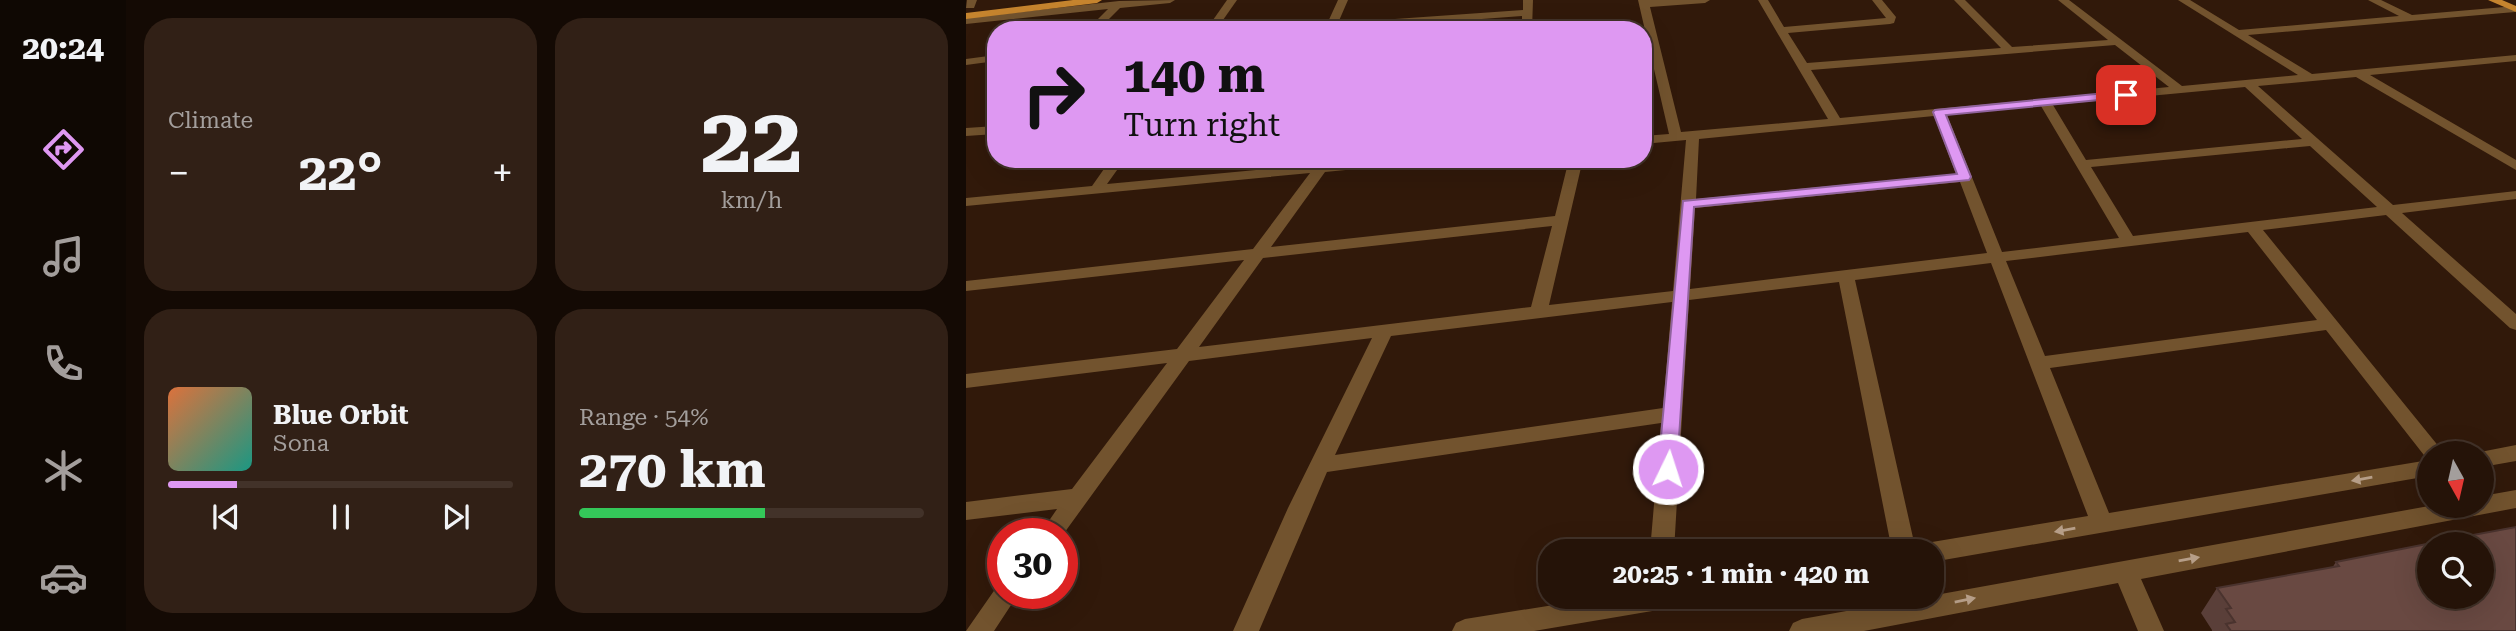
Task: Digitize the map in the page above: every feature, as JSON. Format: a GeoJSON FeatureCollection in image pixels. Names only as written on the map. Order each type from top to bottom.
{"type":"FeatureCollection","features":[{"type":"Feature","properties":{"kind":"main road"},"geometry":{"type":"LineString","coordinates":[[969,12],[1013,0]]}},
{"type":"Feature","properties":{"kind":"main road"},"geometry":{"type":"LineString","coordinates":[[969,12],[1097,0]]}},
{"type":"Feature","properties":{"kind":"main road"},"geometry":{"type":"LineString","coordinates":[[2493,0],[2516,9]]}},
{"type":"Feature","properties":{"kind":"street"},"geometry":{"type":"LineString","coordinates":[[969,12],[1170,0]]}},
{"type":"Feature","properties":{"kind":"street"},"geometry":{"type":"LineString","coordinates":[[1217,21],[1232,0]]}},
{"type":"Feature","properties":{"kind":"street"},"geometry":{"type":"LineString","coordinates":[[1333,21],[1343,0]]}},
{"type":"Feature","properties":{"kind":"street"},"geometry":{"type":"LineString","coordinates":[[1528,0],[1528,21]]}},
{"type":"Feature","properties":{"kind":"street"},"geometry":{"type":"LineString","coordinates":[[1646,21],[1643,2],[1705,0]]}},
{"type":"Feature","properties":{"kind":"street"},"geometry":{"type":"LineString","coordinates":[[1763,0],[1836,122]]}},
{"type":"Feature","properties":{"kind":"street"},"geometry":{"type":"LineString","coordinates":[[1781,30],[1890,20],[1891,16],[1877,0]]}},
{"type":"Feature","properties":{"kind":"street"},"geometry":{"type":"LineString","coordinates":[[1959,0],[2010,51]]}},
{"type":"Feature","properties":{"kind":"street"},"geometry":{"type":"LineString","coordinates":[[2063,0],[2180,90]]}},
{"type":"Feature","properties":{"kind":"street"},"geometry":{"type":"LineString","coordinates":[[2183,0],[2311,78]]}},
{"type":"Feature","properties":{"kind":"street"},"geometry":{"type":"LineString","coordinates":[[2373,0],[2411,18]]}},
{"type":"Feature","properties":{"kind":"street"},"geometry":{"type":"LineString","coordinates":[[1101,21],[1119,4]]}},
{"type":"Feature","properties":{"kind":"street"},"geometry":{"type":"LineString","coordinates":[[2237,33],[2516,9]]}},
{"type":"Feature","properties":{"kind":"street"},"geometry":{"type":"LineString","coordinates":[[1422,21],[1528,13]]}},
{"type":"Feature","properties":{"kind":"street"},"geometry":{"type":"LineString","coordinates":[[1803,68],[2118,42]]}},
{"type":"Feature","properties":{"kind":"street"},"geometry":{"type":"LineString","coordinates":[[1652,51],[1657,78],[1684,136],[1688,204],[1662,539]]}},
{"type":"Feature","properties":{"kind":"street"},"geometry":{"type":"LineString","coordinates":[[1652,139],[2516,58]]}},
{"type":"Feature","properties":{"kind":"street"},"geometry":{"type":"LineString","coordinates":[[966,62],[987,59]]}},
{"type":"Feature","properties":{"kind":"street"},"geometry":{"type":"LineString","coordinates":[[2358,73],[2516,166]]}},
{"type":"Feature","properties":{"kind":"street"},"geometry":{"type":"LineString","coordinates":[[2248,83],[2516,324]]}},
{"type":"Feature","properties":{"kind":"street"},"geometry":{"type":"LineString","coordinates":[[2045,102],[2129,242]]}},
{"type":"Feature","properties":{"kind":"street"},"geometry":{"type":"LineString","coordinates":[[1939,112],[2102,523]]}},
{"type":"Feature","properties":{"kind":"street"},"geometry":{"type":"LineString","coordinates":[[966,132],[987,129]]}},
{"type":"Feature","properties":{"kind":"street"},"geometry":{"type":"LineString","coordinates":[[2083,164],[2313,142]]}},
{"type":"Feature","properties":{"kind":"street"},"geometry":{"type":"LineString","coordinates":[[1097,189],[1112,168]]}},
{"type":"Feature","properties":{"kind":"street"},"geometry":{"type":"LineString","coordinates":[[966,202],[1097,189],[1251,168]]}},
{"type":"Feature","properties":{"kind":"street"},"geometry":{"type":"LineString","coordinates":[[1063,518],[1320,168]]}},
{"type":"Feature","properties":{"kind":"street"},"geometry":{"type":"LineString","coordinates":[[1539,312],[1574,168]]}},
{"type":"Feature","properties":{"kind":"street"},"geometry":{"type":"LineString","coordinates":[[1688,204],[1965,177]]}},
{"type":"Feature","properties":{"kind":"street"},"geometry":{"type":"LineString","coordinates":[[966,381],[2252,227],[2512,199]]}},
{"type":"Feature","properties":{"kind":"street"},"geometry":{"type":"LineString","coordinates":[[966,286],[1561,220]]}},
{"type":"Feature","properties":{"kind":"street"},"geometry":{"type":"LineString","coordinates":[[2252,227],[2424,441]]}},
{"type":"Feature","properties":{"kind":"street"},"geometry":{"type":"LineString","coordinates":[[1846,275],[1901,539]]}},
{"type":"Feature","properties":{"kind":"street"},"geometry":{"type":"LineString","coordinates":[[2039,363],[2330,324]]}},
{"type":"Feature","properties":{"kind":"street"},"geometry":{"type":"LineString","coordinates":[[1245,631],[1282,545],[1385,330]]}},
{"type":"Feature","properties":{"kind":"street"},"geometry":{"type":"LineString","coordinates":[[1321,465],[1672,414]]}},
{"type":"Feature","properties":{"kind":"street"},"geometry":{"type":"LineString","coordinates":[[2494,457],[2516,453]]}},
{"type":"Feature","properties":{"kind":"street"},"geometry":{"type":"LineString","coordinates":[[1944,550],[2417,470]]}},
{"type":"Feature","properties":{"kind":"street"},"geometry":{"type":"LineString","coordinates":[[966,511],[1078,497]]}},
{"type":"Feature","properties":{"kind":"street"},"geometry":{"type":"LineString","coordinates":[[2494,503],[2516,499]]}},
{"type":"Feature","properties":{"kind":"street"},"geometry":{"type":"LineString","coordinates":[[1802,631],[2417,516]]}},
{"type":"Feature","properties":{"kind":"street"},"geometry":{"type":"LineString","coordinates":[[2125,570],[2151,631]]}},
{"type":"Feature","properties":{"kind":"street"},"geometry":{"type":"LineString","coordinates":[[979,631],[995,609]]}},
{"type":"Feature","properties":{"kind":"street"},"geometry":{"type":"LineString","coordinates":[[1465,631],[1592,609]]}},
{"type":"Feature","properties":{"kind":"building"},"geometry":{"type":"Polygon","coordinates":[[[2516,527],[2516,631],[2231,631],[2226,624],[2235,622],[2226,609],[2231,608],[2217,588],[2339,566],[2336,562],[2417,546],[2417,609],[2494,609],[2494,532],[2490,532],[2516,527]]]}},
{"type":"Feature","properties":{"kind":"route"},"geometry":{"type":"LineString","coordinates":[[1668,469],[1688,204],[1965,177],[1939,112],[2126,95]]}}]}
